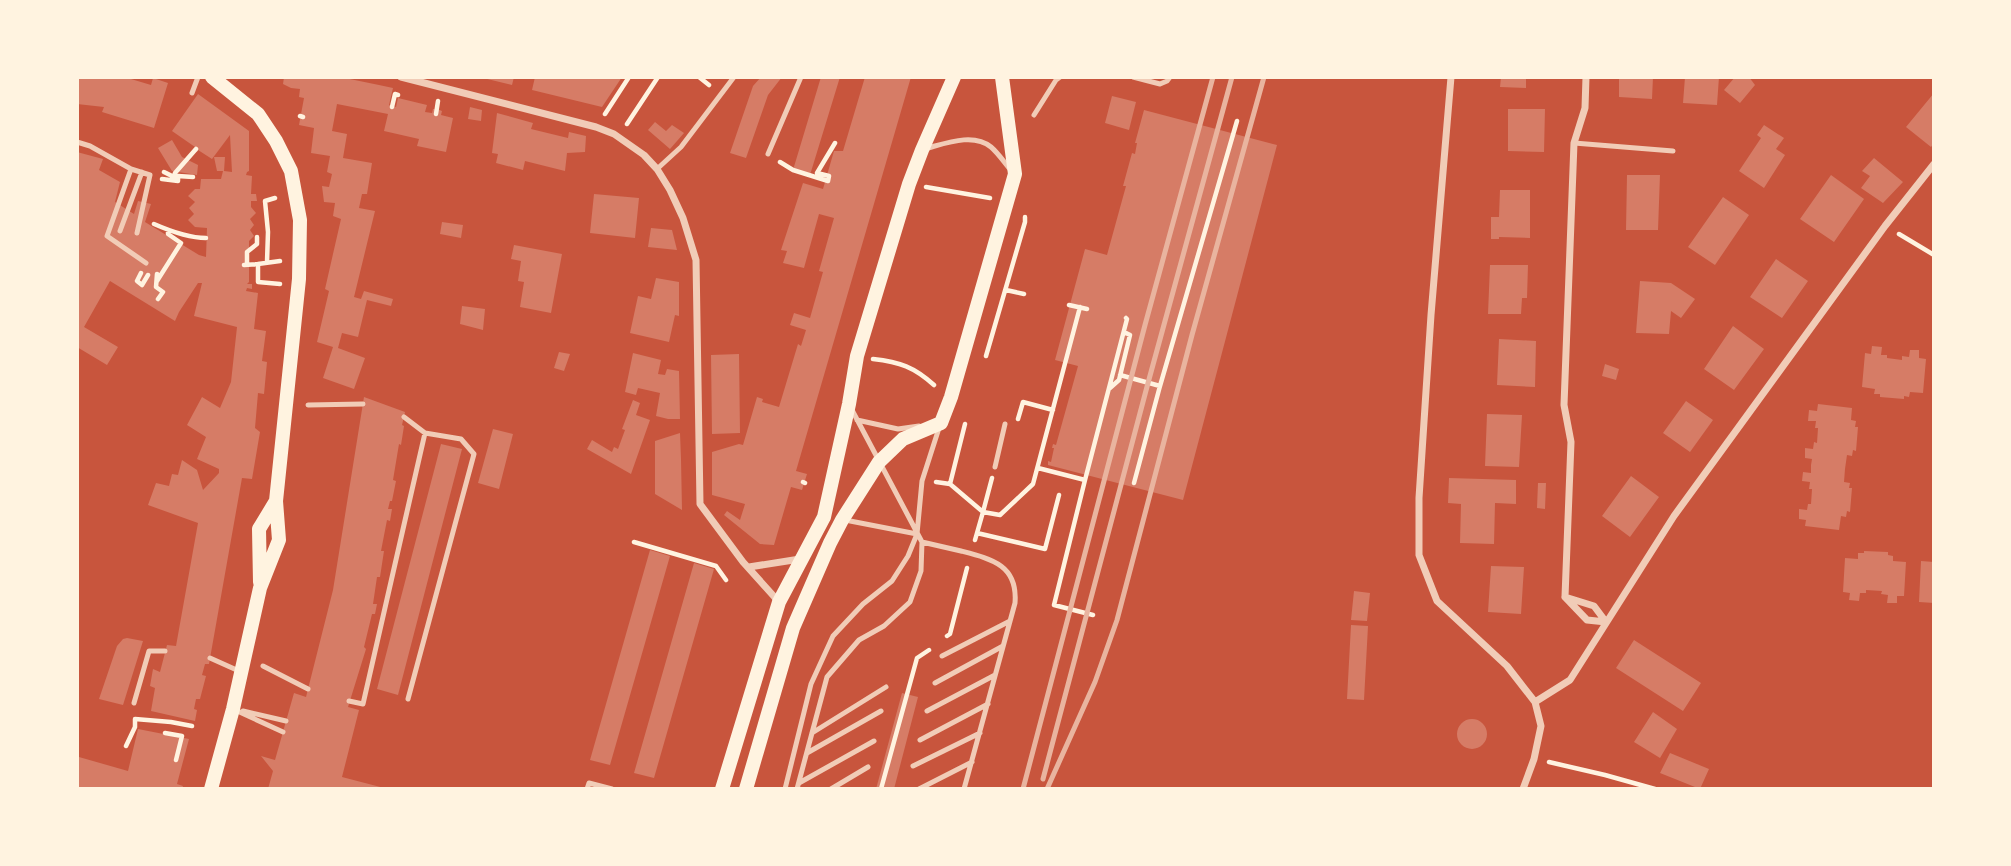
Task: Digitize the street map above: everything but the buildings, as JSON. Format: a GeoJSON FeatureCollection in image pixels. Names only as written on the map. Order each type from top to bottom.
{"type":"FeatureCollection","features":[{"type":"Feature","properties":{"kind":"main road"},"geometry":{"type":"LineString","coordinates":[[211,789],[242,673],[260,588],[259,529],[276,501],[299,279],[300,220],[291,171],[276,141],[258,114],[212,77]]}},
{"type":"Feature","properties":{"kind":"main road"},"geometry":{"type":"LineString","coordinates":[[722,789],[779,602],[824,517],[857,356],[909,184],[954,77]]}},
{"type":"Feature","properties":{"kind":"main road"},"geometry":{"type":"LineString","coordinates":[[746,789],[793,628],[842,520],[879,462],[903,439],[941,423],[951,397],[1015,174],[1002,77]]}},
{"type":"Feature","properties":{"kind":"street"},"geometry":{"type":"LineString","coordinates":[[401,77],[418,79],[596,127],[619,137],[644,155],[657,169],[683,218],[696,260],[700,504],[779,602]]}},
{"type":"Feature","properties":{"kind":"street"},"geometry":{"type":"LineString","coordinates":[[1451,77],[1419,498],[1419,555],[1437,601],[1507,666],[1535,702],[1541,726],[1534,759],[1523,789]]}},
{"type":"Feature","properties":{"kind":"street"},"geometry":{"type":"LineString","coordinates":[[1587,77],[1585,108],[1574,143],[1564,405],[1571,442],[1565,597],[1587,620],[1605,622]]}},
{"type":"Feature","properties":{"kind":"street"},"geometry":{"type":"LineString","coordinates":[[1535,702],[1570,680],[1674,516],[1885,226],[1934,164]]}},
{"type":"Feature","properties":{"kind":"street"},"geometry":{"type":"LineString","coordinates":[[749,567],[801,559]]}},
{"type":"Feature","properties":{"kind":"street"},"geometry":{"type":"LineString","coordinates":[[1565,597],[1594,606],[1605,622]]}},
{"type":"Feature","properties":{"kind":"lane"},"geometry":{"type":"LineString","coordinates":[[192,93],[198,77]]}},
{"type":"Feature","properties":{"kind":"lane"},"geometry":{"type":"LineString","coordinates":[[657,169],[681,147],[734,77]]}},
{"type":"Feature","properties":{"kind":"lane"},"geometry":{"type":"LineString","coordinates":[[768,154],[801,77]]}},
{"type":"Feature","properties":{"kind":"lane"},"geometry":{"type":"LineString","coordinates":[[1034,115],[1060,77]]}},
{"type":"Feature","properties":{"kind":"lane"},"geometry":{"type":"LineString","coordinates":[[1133,77],[1160,84],[1170,77]]}},
{"type":"Feature","properties":{"kind":"lane"},"geometry":{"type":"LineString","coordinates":[[922,150],[960,140],[974,140],[989,145],[1015,174]]}},
{"type":"Feature","properties":{"kind":"lane"},"geometry":{"type":"LineString","coordinates":[[77,142],[90,146],[131,169],[150,175],[137,233]]}},
{"type":"Feature","properties":{"kind":"lane"},"geometry":{"type":"LineString","coordinates":[[1574,143],[1673,151]]}},
{"type":"Feature","properties":{"kind":"lane"},"geometry":{"type":"LineString","coordinates":[[131,169],[107,236],[146,263]]}},
{"type":"Feature","properties":{"kind":"lane"},"geometry":{"type":"LineString","coordinates":[[120,231],[142,172]]}},
{"type":"Feature","properties":{"kind":"lane"},"geometry":{"type":"LineString","coordinates":[[308,405],[363,404]]}},
{"type":"Feature","properties":{"kind":"lane"},"geometry":{"type":"LineString","coordinates":[[798,786],[827,677],[859,640],[884,626],[910,602],[921,571],[922,542],[849,404]]}},
{"type":"Feature","properties":{"kind":"lane"},"geometry":{"type":"LineString","coordinates":[[404,417],[425,433],[461,439],[474,454],[408,699]]}},
{"type":"Feature","properties":{"kind":"lane"},"geometry":{"type":"LineString","coordinates":[[785,789],[811,684],[833,636],[863,604],[892,581],[908,556],[917,534],[922,481],[941,423],[898,429],[857,420]]}},
{"type":"Feature","properties":{"kind":"lane"},"geometry":{"type":"LineString","coordinates":[[995,467],[1005,424]]}},
{"type":"Feature","properties":{"kind":"lane"},"geometry":{"type":"LineString","coordinates":[[349,701],[363,704],[425,433]]}},
{"type":"Feature","properties":{"kind":"lane"},"geometry":{"type":"LineString","coordinates":[[842,520],[917,534]]}},
{"type":"Feature","properties":{"kind":"lane"},"geometry":{"type":"LineString","coordinates":[[922,542],[992,560],[1005,568],[1016,590],[1015,603],[964,789]]}},
{"type":"Feature","properties":{"kind":"lane"},"geometry":{"type":"LineString","coordinates":[[942,656],[1010,621]]}},
{"type":"Feature","properties":{"kind":"lane"},"geometry":{"type":"LineString","coordinates":[[935,683],[1003,646]]}},
{"type":"Feature","properties":{"kind":"lane"},"geometry":{"type":"LineString","coordinates":[[134,704],[149,651],[165,651]]}},
{"type":"Feature","properties":{"kind":"lane"},"geometry":{"type":"LineString","coordinates":[[210,658],[242,673]]}},
{"type":"Feature","properties":{"kind":"lane"},"geometry":{"type":"LineString","coordinates":[[263,666],[308,689]]}},
{"type":"Feature","properties":{"kind":"lane"},"geometry":{"type":"LineString","coordinates":[[927,711],[995,675]]}},
{"type":"Feature","properties":{"kind":"lane"},"geometry":{"type":"LineString","coordinates":[[812,733],[886,687]]}},
{"type":"Feature","properties":{"kind":"lane"},"geometry":{"type":"LineString","coordinates":[[920,740],[988,704]]}},
{"type":"Feature","properties":{"kind":"lane"},"geometry":{"type":"LineString","coordinates":[[233,709],[286,721]]}},
{"type":"Feature","properties":{"kind":"lane"},"geometry":{"type":"LineString","coordinates":[[233,709],[283,732]]}},
{"type":"Feature","properties":{"kind":"lane"},"geometry":{"type":"LineString","coordinates":[[806,754],[881,712]]}},
{"type":"Feature","properties":{"kind":"lane"},"geometry":{"type":"LineString","coordinates":[[913,766],[979,733]]}},
{"type":"Feature","properties":{"kind":"lane"},"geometry":{"type":"LineString","coordinates":[[798,786],[874,741]]}},
{"type":"Feature","properties":{"kind":"lane"},"geometry":{"type":"LineString","coordinates":[[919,789],[972,762]]}},
{"type":"Feature","properties":{"kind":"lane"},"geometry":{"type":"LineString","coordinates":[[831,789],[868,767]]}},
{"type":"Feature","properties":{"kind":"lane"},"geometry":{"type":"LineString","coordinates":[[587,789],[589,783],[612,789]]}},
{"type":"Feature","properties":{"kind":"path"},"geometry":{"type":"LineString","coordinates":[[596,127],[629,77]]}},
{"type":"Feature","properties":{"kind":"path"},"geometry":{"type":"LineString","coordinates":[[619,137],[658,77]]}},
{"type":"Feature","properties":{"kind":"path"},"geometry":{"type":"LineString","coordinates":[[392,107],[394,94],[399,95]]}},
{"type":"Feature","properties":{"kind":"path"},"geometry":{"type":"LineString","coordinates":[[436,114],[438,105]]}},
{"type":"Feature","properties":{"kind":"path"},"geometry":{"type":"LineString","coordinates":[[1134,483],[1237,121]]}},
{"type":"Feature","properties":{"kind":"path"},"geometry":{"type":"LineString","coordinates":[[793,170],[828,181],[829,176],[817,173],[835,143]]}},
{"type":"Feature","properties":{"kind":"path"},"geometry":{"type":"LineString","coordinates":[[167,173],[174,177],[196,150]]}},
{"type":"Feature","properties":{"kind":"path"},"geometry":{"type":"LineString","coordinates":[[169,180],[178,181],[178,176],[193,177]]}},
{"type":"Feature","properties":{"kind":"path"},"geometry":{"type":"LineString","coordinates":[[909,184],[989,198],[998,191],[1010,192]]}},
{"type":"Feature","properties":{"kind":"path"},"geometry":{"type":"LineString","coordinates":[[267,262],[265,201],[275,198]]}},
{"type":"Feature","properties":{"kind":"path"},"geometry":{"type":"LineString","coordinates":[[151,219],[150,222],[168,232],[181,244],[156,282]]}},
{"type":"Feature","properties":{"kind":"path"},"geometry":{"type":"LineString","coordinates":[[1885,226],[1934,255]]}},
{"type":"Feature","properties":{"kind":"path"},"geometry":{"type":"LineString","coordinates":[[168,232],[206,238]]}},
{"type":"Feature","properties":{"kind":"path"},"geometry":{"type":"LineString","coordinates":[[257,237],[257,244],[247,252],[246,265],[280,261]]}},
{"type":"Feature","properties":{"kind":"path"},"geometry":{"type":"LineString","coordinates":[[258,264],[258,282],[280,285]]}},
{"type":"Feature","properties":{"kind":"path"},"geometry":{"type":"LineString","coordinates":[[157,269],[156,288],[163,292],[159,297]]}},
{"type":"Feature","properties":{"kind":"path"},"geometry":{"type":"LineString","coordinates":[[1006,290],[1024,294]]}},
{"type":"Feature","properties":{"kind":"path"},"geometry":{"type":"LineString","coordinates":[[1069,305],[1087,309]]}},
{"type":"Feature","properties":{"kind":"path"},"geometry":{"type":"LineString","coordinates":[[932,482],[950,484],[983,512],[1000,515],[1033,484],[1080,307]]}},
{"type":"Feature","properties":{"kind":"path"},"geometry":{"type":"LineString","coordinates":[[1093,615],[1054,605],[1126,318]]}},
{"type":"Feature","properties":{"kind":"path"},"geometry":{"type":"LineString","coordinates":[[1109,388],[1119,380],[1130,335],[1124,332]]}},
{"type":"Feature","properties":{"kind":"path"},"geometry":{"type":"LineString","coordinates":[[857,356],[900,363],[921,373],[940,392],[951,397]]}},
{"type":"Feature","properties":{"kind":"path"},"geometry":{"type":"LineString","coordinates":[[1120,375],[1160,386]]}},
{"type":"Feature","properties":{"kind":"path"},"geometry":{"type":"LineString","coordinates":[[1031,404],[1054,410]]}},
{"type":"Feature","properties":{"kind":"path"},"geometry":{"type":"LineString","coordinates":[[950,484],[965,424]]}},
{"type":"Feature","properties":{"kind":"path"},"geometry":{"type":"LineString","coordinates":[[975,540],[995,467]]}},
{"type":"Feature","properties":{"kind":"path"},"geometry":{"type":"LineString","coordinates":[[1038,468],[1085,480]]}},
{"type":"Feature","properties":{"kind":"path"},"geometry":{"type":"LineString","coordinates":[[977,533],[1045,549],[1059,495]]}},
{"type":"Feature","properties":{"kind":"path"},"geometry":{"type":"LineString","coordinates":[[634,542],[716,566],[726,580]]}},
{"type":"Feature","properties":{"kind":"path"},"geometry":{"type":"LineString","coordinates":[[126,746],[137,720],[192,726]]}},
{"type":"Feature","properties":{"kind":"path"},"geometry":{"type":"LineString","coordinates":[[165,733],[180,737],[176,760]]}},
{"type":"Feature","properties":{"kind":"path"},"geometry":{"type":"LineString","coordinates":[[1534,759],[1655,789]]}},
{"type":"Feature","properties":{"kind":"railway"},"geometry":{"type":"LineString","coordinates":[[1023,789],[1213,77]]}},
{"type":"Feature","properties":{"kind":"railway"},"geometry":{"type":"LineString","coordinates":[[1043,779],[1232,77]]}},
{"type":"Feature","properties":{"kind":"railway"},"geometry":{"type":"LineString","coordinates":[[1047,789],[1095,682],[1117,620],[1264,77]]}}]}
